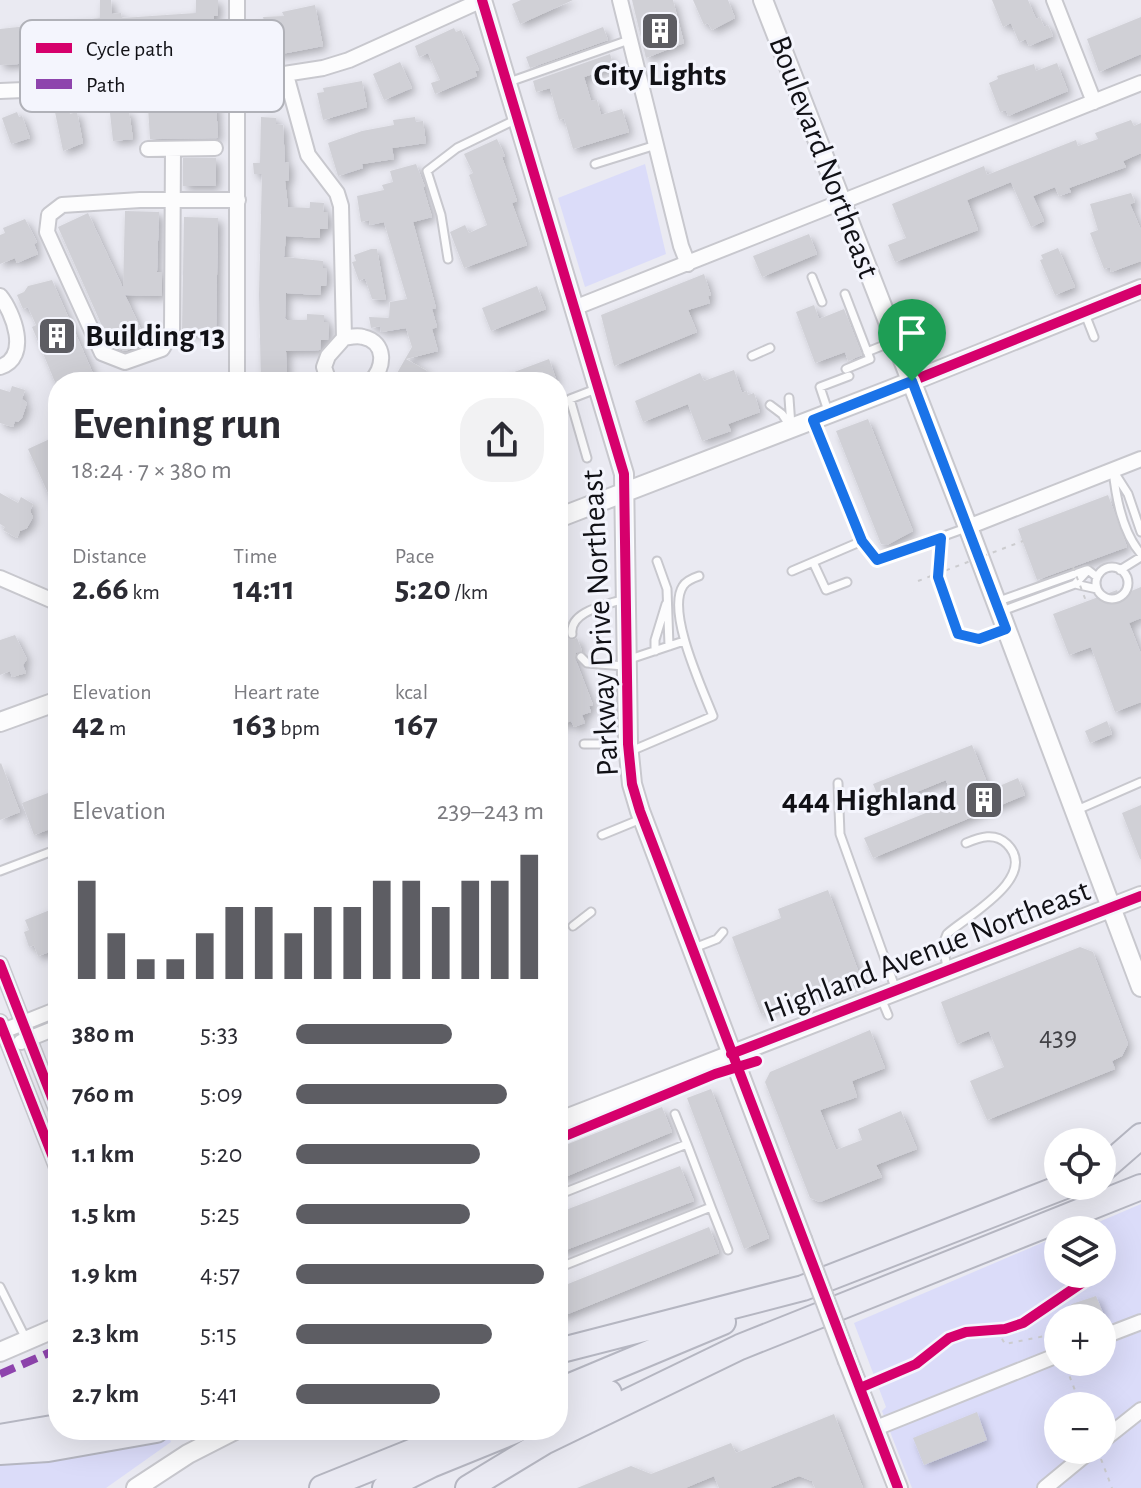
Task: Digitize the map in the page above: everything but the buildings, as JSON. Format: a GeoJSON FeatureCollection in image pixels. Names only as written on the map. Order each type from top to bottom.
{"type":"FeatureCollection","features":[{"type":"Feature","properties":{"kind":"highway"},"geometry":{"type":"LineString","coordinates":[[1116,1158],[1141,1136]]}},
{"type":"Feature","properties":{"kind":"highway"},"geometry":{"type":"LineString","coordinates":[[1116,1166],[1141,1156]]}},
{"type":"Feature","properties":{"kind":"highway"},"geometry":{"type":"LineString","coordinates":[[568,1410],[651,1376],[740,1347],[1134,1192]]}},
{"type":"Feature","properties":{"kind":"highway"},"geometry":{"type":"LineString","coordinates":[[568,1387],[803,1288],[1044,1194]]}},
{"type":"Feature","properties":{"kind":"highway"},"geometry":{"type":"LineString","coordinates":[[568,1348],[803,1288]]}},
{"type":"Feature","properties":{"kind":"highway"},"geometry":{"type":"LineString","coordinates":[[568,1430],[740,1347]]}},
{"type":"Feature","properties":{"kind":"highway"},"geometry":{"type":"LineString","coordinates":[[0,1437],[48,1429]]}},
{"type":"Feature","properties":{"kind":"highway"},"geometry":{"type":"LineString","coordinates":[[0,1452],[48,1449],[99,1440]]}},
{"type":"Feature","properties":{"kind":"highway"},"geometry":{"type":"LineString","coordinates":[[322,1488],[441,1440]]}},
{"type":"Feature","properties":{"kind":"highway"},"geometry":{"type":"LineString","coordinates":[[385,1488],[492,1440]]}},
{"type":"Feature","properties":{"kind":"highway"},"geometry":{"type":"LineString","coordinates":[[468,1488],[549,1440]]}},
{"type":"Feature","properties":{"kind":"main road","name":"Parkway Drive Northeast"},"geometry":{"type":"LineString","coordinates":[[482,0],[624,474],[632,784],[731,1054],[898,1488]]}},
{"type":"Feature","properties":{"kind":"main road","name":"Boulevard Northeast"},"geometry":{"type":"LineString","coordinates":[[763,0],[968,527],[1140,983]]}},
{"type":"Feature","properties":{"kind":"main road"},"geometry":{"type":"LineString","coordinates":[[568,514],[1141,289]]}},
{"type":"Feature","properties":{"kind":"main road"},"geometry":{"type":"LineString","coordinates":[[0,722],[48,705]]}},
{"type":"Feature","properties":{"kind":"main road","name":"Highland Avenue Northeast"},"geometry":{"type":"LineString","coordinates":[[568,1118],[1141,896]]}},
{"type":"Feature","properties":{"kind":"main road"},"geometry":{"type":"LineString","coordinates":[[0,1352],[48,1329]]}},
{"type":"Feature","properties":{"kind":"main road"},"geometry":{"type":"LineString","coordinates":[[136,1488],[215,1440]]}},
{"type":"Feature","properties":{"kind":"street"},"geometry":{"type":"LineString","coordinates":[[237,0],[237,20]]}},
{"type":"Feature","properties":{"kind":"street"},"geometry":{"type":"LineString","coordinates":[[344,338],[341,206],[337,193],[308,155],[286,75],[349,60],[482,0]]}},
{"type":"Feature","properties":{"kind":"street"},"geometry":{"type":"LineString","coordinates":[[620,0],[688,264]]}},
{"type":"Feature","properties":{"kind":"street"},"geometry":{"type":"LineString","coordinates":[[1054,0],[1094,102]]}},
{"type":"Feature","properties":{"kind":"street"},"geometry":{"type":"LineString","coordinates":[[574,308],[1141,83]]}},
{"type":"Feature","properties":{"kind":"street"},"geometry":{"type":"LineString","coordinates":[[0,91],[20,90]]}},
{"type":"Feature","properties":{"kind":"street"},"geometry":{"type":"LineString","coordinates":[[237,372],[238,112]]}},
{"type":"Feature","properties":{"kind":"street"},"geometry":{"type":"LineString","coordinates":[[148,149],[215,148]]}},
{"type":"Feature","properties":{"kind":"street"},"geometry":{"type":"LineString","coordinates":[[173,149],[174,199],[172,332],[162,349],[125,362],[102,353],[47,232],[49,215],[62,205],[174,199],[238,200]]}},
{"type":"Feature","properties":{"kind":"street"},"geometry":{"type":"LineString","coordinates":[[0,296],[12,320],[18,347],[11,363],[0,367]]}},
{"type":"Feature","properties":{"kind":"street"},"geometry":{"type":"LineString","coordinates":[[326,372],[328,356],[344,338],[361,336],[373,341],[380,350],[380,372]]}},
{"type":"Feature","properties":{"kind":"street"},"geometry":{"type":"LineString","coordinates":[[968,527],[1141,459]]}},
{"type":"Feature","properties":{"kind":"street"},"geometry":{"type":"LineString","coordinates":[[0,578],[48,599]]}},
{"type":"Feature","properties":{"kind":"street"},"geometry":{"type":"LineString","coordinates":[[0,964],[48,1087]]}},
{"type":"Feature","properties":{"kind":"street"},"geometry":{"type":"LineString","coordinates":[[48,1013],[23,1024],[1,1028],[5,1048],[48,1147]]}},
{"type":"Feature","properties":{"kind":"street"},"geometry":{"type":"LineString","coordinates":[[5,1048],[48,1031]]}},
{"type":"Feature","properties":{"kind":"street"},"geometry":{"type":"LineString","coordinates":[[1116,1332],[1141,1322]]}},
{"type":"Feature","properties":{"kind":"street"},"geometry":{"type":"LineString","coordinates":[[876,1428],[1044,1355]]}},
{"type":"Feature","properties":{"kind":"street"},"geometry":{"type":"LineString","coordinates":[[1116,1430],[1141,1410]]}},
{"type":"Feature","properties":{"kind":"street"},"geometry":{"type":"LineString","coordinates":[[1045,1488],[1076,1464]]}},
{"type":"Feature","properties":{"kind":"lane"},"geometry":{"type":"LineString","coordinates":[[506,83],[630,40]]}},
{"type":"Feature","properties":{"kind":"lane"},"geometry":{"type":"LineString","coordinates":[[448,259],[441,215],[427,171],[457,148],[517,119]]}},
{"type":"Feature","properties":{"kind":"lane"},"geometry":{"type":"LineString","coordinates":[[595,164],[656,145]]}},
{"type":"Feature","properties":{"kind":"lane"},"geometry":{"type":"LineString","coordinates":[[812,277],[822,302]]}},
{"type":"Feature","properties":{"kind":"lane"},"geometry":{"type":"LineString","coordinates":[[845,294],[870,359],[820,387],[821,417],[862,541],[877,560],[968,527]]}},
{"type":"Feature","properties":{"kind":"lane"},"geometry":{"type":"LineString","coordinates":[[1084,312],[1094,337]]}},
{"type":"Feature","properties":{"kind":"lane"},"geometry":{"type":"LineString","coordinates":[[867,352],[896,340]]}},
{"type":"Feature","properties":{"kind":"lane"},"geometry":{"type":"LineString","coordinates":[[752,356],[770,348]]}},
{"type":"Feature","properties":{"kind":"lane"},"geometry":{"type":"LineString","coordinates":[[587,458],[570,399],[598,389]]}},
{"type":"Feature","properties":{"kind":"lane"},"geometry":{"type":"LineString","coordinates":[[789,398],[792,428]]}},
{"type":"Feature","properties":{"kind":"lane"},"geometry":{"type":"LineString","coordinates":[[770,405],[782,414],[792,428]]}},
{"type":"Feature","properties":{"kind":"lane"},"geometry":{"type":"LineString","coordinates":[[1113,470],[1128,494],[1141,532]]}},
{"type":"Feature","properties":{"kind":"lane"},"geometry":{"type":"LineString","coordinates":[[1113,470],[1116,499],[1133,545],[1141,555],[1120,570]]}},
{"type":"Feature","properties":{"kind":"lane"},"geometry":{"type":"LineString","coordinates":[[941,538],[938,577],[958,634],[979,639],[1001,614],[1088,570]]}},
{"type":"Feature","properties":{"kind":"lane"},"geometry":{"type":"LineString","coordinates":[[792,571],[862,541]]}},
{"type":"Feature","properties":{"kind":"lane"},"geometry":{"type":"LineString","coordinates":[[657,561],[668,598],[669,646]]}},
{"type":"Feature","properties":{"kind":"lane"},"geometry":{"type":"LineString","coordinates":[[813,562],[826,590],[847,582]]}},
{"type":"Feature","properties":{"kind":"lane"},"geometry":{"type":"LineString","coordinates":[[1075,584],[1097,589],[1109,599],[1124,594],[1127,578],[1120,570],[1110,567],[1097,577]]}},
{"type":"Feature","properties":{"kind":"lane"},"geometry":{"type":"LineString","coordinates":[[1001,614],[1075,584],[1088,570]]}},
{"type":"Feature","properties":{"kind":"lane"},"geometry":{"type":"LineString","coordinates":[[1088,570],[1097,577]]}},
{"type":"Feature","properties":{"kind":"lane"},"geometry":{"type":"LineString","coordinates":[[584,744],[629,748],[713,716],[684,641],[680,611],[681,590],[687,582],[699,576]]}},
{"type":"Feature","properties":{"kind":"lane"},"geometry":{"type":"LineString","coordinates":[[1097,577],[1097,589]]}},
{"type":"Feature","properties":{"kind":"lane"},"geometry":{"type":"LineString","coordinates":[[572,634],[571,626],[577,617],[627,598]]}},
{"type":"Feature","properties":{"kind":"lane"},"geometry":{"type":"LineString","coordinates":[[655,651],[655,640],[668,598]]}},
{"type":"Feature","properties":{"kind":"lane"},"geometry":{"type":"LineString","coordinates":[[581,657],[587,663],[628,663],[684,641]]}},
{"type":"Feature","properties":{"kind":"lane"},"geometry":{"type":"LineString","coordinates":[[1075,811],[1141,782]]}},
{"type":"Feature","properties":{"kind":"lane"},"geometry":{"type":"LineString","coordinates":[[838,783],[840,834],[888,993],[888,1015]]}},
{"type":"Feature","properties":{"kind":"lane"},"geometry":{"type":"LineString","coordinates":[[602,835],[643,819]]}},
{"type":"Feature","properties":{"kind":"lane"},"geometry":{"type":"LineString","coordinates":[[947,971],[943,944],[947,934],[996,896],[1009,884],[1014,874],[1016,858],[1008,845],[996,837],[980,837],[966,843]]}},
{"type":"Feature","properties":{"kind":"lane"},"geometry":{"type":"LineString","coordinates":[[0,871],[48,853]]}},
{"type":"Feature","properties":{"kind":"lane"},"geometry":{"type":"LineString","coordinates":[[573,926],[591,912]]}},
{"type":"Feature","properties":{"kind":"lane"},"geometry":{"type":"LineString","coordinates":[[692,949],[717,939],[723,932]]}},
{"type":"Feature","properties":{"kind":"lane"},"geometry":{"type":"LineString","coordinates":[[675,1114],[728,1250]]}},
{"type":"Feature","properties":{"kind":"lane"},"geometry":{"type":"LineString","coordinates":[[568,1191],[687,1144]]}},
{"type":"Feature","properties":{"kind":"lane"},"geometry":{"type":"LineString","coordinates":[[568,1264],[711,1207]]}},
{"type":"Feature","properties":{"kind":"lane"},"geometry":{"type":"LineString","coordinates":[[0,1287],[27,1341]]}},
{"type":"Feature","properties":{"kind":"path"},"geometry":{"type":"LineString","coordinates":[[918,581],[1023,541]]}},
{"type":"Feature","properties":{"kind":"path"},"geometry":{"type":"LineString","coordinates":[[1073,567],[1086,601]]}},
{"type":"Feature","properties":{"kind":"path"},"geometry":{"type":"LineString","coordinates":[[996,1330],[1005,1344],[1044,1335]]}},
{"type":"Feature","properties":{"kind":"path"},"geometry":{"type":"LineString","coordinates":[[1101,1464],[1112,1488]]}},
{"type":"Feature","properties":{"kind":"shaded area"},"geometry":{"type":"Polygon","coordinates":[[[645,164],[666,254],[585,287],[558,198],[645,164]]]}},
{"type":"Feature","properties":{"kind":"shaded area"},"geometry":{"type":"Polygon","coordinates":[[[1141,1204],[1141,1488],[912,1488],[882,1411],[886,1407],[854,1323],[1044,1242],[1044,1288],[1116,1288],[1116,1216],[1113,1216],[1141,1204]]]}},
{"type":"Feature","properties":{"kind":"shaded area"},"geometry":{"type":"Polygon","coordinates":[[[152,1440],[171,1442],[106,1488],[0,1488],[0,1462],[80,1453],[152,1440]]]}},
{"type":"Feature","properties":{"kind":"marked path"},"geometry":{"type":"LineString","coordinates":[[0,1374],[48,1353]]}},
{"type":"Feature","properties":{"kind":"cycle path"},"geometry":{"type":"LineString","coordinates":[[482,0],[624,474],[628,744],[632,784],[898,1488]]}},
{"type":"Feature","properties":{"kind":"cycle path"},"geometry":{"type":"LineString","coordinates":[[912,381],[1141,289]]}},
{"type":"Feature","properties":{"kind":"cycle path"},"geometry":{"type":"LineString","coordinates":[[731,1054],[1141,896]]}},
{"type":"Feature","properties":{"kind":"cycle path"},"geometry":{"type":"LineString","coordinates":[[0,964],[48,1087]]}},
{"type":"Feature","properties":{"kind":"cycle path"},"geometry":{"type":"LineString","coordinates":[[0,1022],[48,1144]]}},
{"type":"Feature","properties":{"kind":"cycle path"},"geometry":{"type":"LineString","coordinates":[[568,1135],[715,1074],[757,1061]]}},
{"type":"Feature","properties":{"kind":"cycle path"},"geometry":{"type":"LineString","coordinates":[[860,1388],[916,1364],[949,1338],[966,1332],[1005,1329],[1023,1323],[1074,1288]]}},
{"type":"Feature","properties":{"kind":"place","name":"City Lights"},"geometry":{"type":"Point","coordinates":[660,31]}},
{"type":"Feature","properties":{"kind":"place","name":"Building 13"},"geometry":{"type":"Point","coordinates":[57,336]}},
{"type":"Feature","properties":{"kind":"place","name":"444 Highland"},"geometry":{"type":"Point","coordinates":[984,800]}},
{"type":"Feature","properties":{"kind":"route"},"geometry":{"type":"LineString","coordinates":[[912,381],[1006,629],[979,639],[958,634],[938,577],[941,538],[877,560],[862,541],[813,420],[912,381]]}}]}
